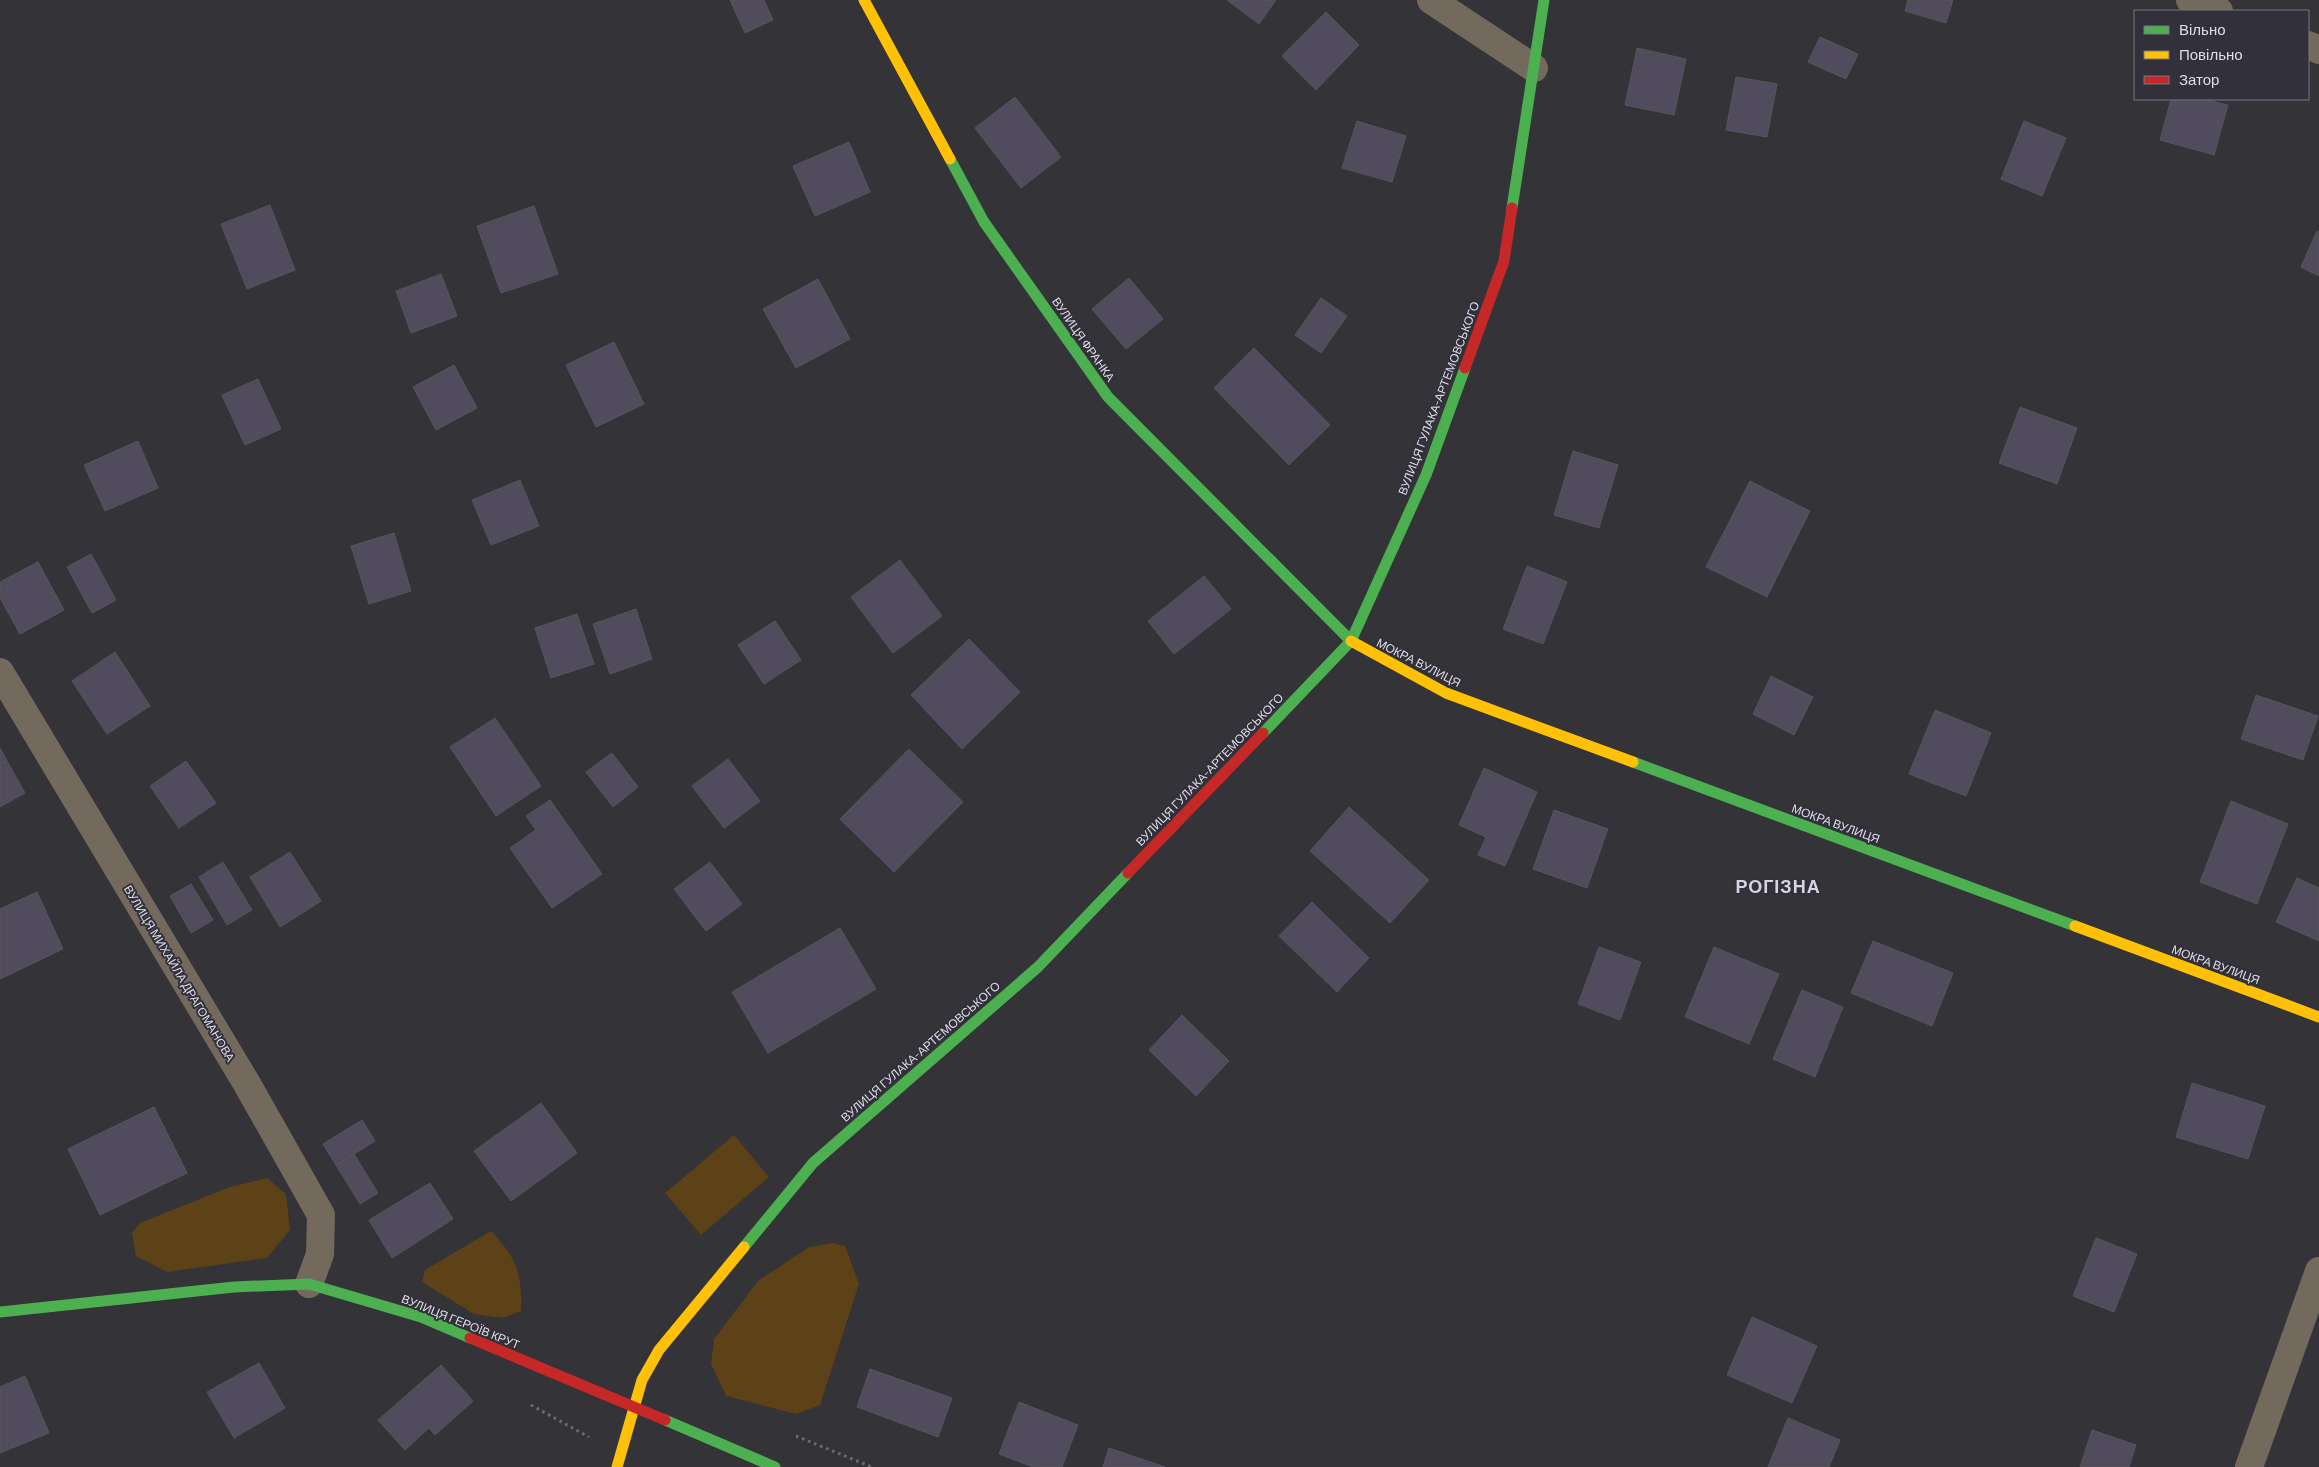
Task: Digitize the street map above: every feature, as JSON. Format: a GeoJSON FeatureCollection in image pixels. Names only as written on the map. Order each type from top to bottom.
{"type":"FeatureCollection","features":[{"type":"Feature","properties":{"kind":"street","name":"ВУЛИЦЯ ФРАНКА"},"geometry":{"type":"LineString","coordinates":[[864,0],[984,222],[1108,397],[1351,641]]}},
{"type":"Feature","properties":{"kind":"street"},"geometry":{"type":"LineString","coordinates":[[1431,0],[1534,68]]}},
{"type":"Feature","properties":{"kind":"street","name":"ВУЛИЦЯ ГУЛАКА-АРТЕМОВСЬКОГО"},"geometry":{"type":"LineString","coordinates":[[617,1467],[642,1380],[659,1350],[814,1163],[1038,967],[1351,641],[1426,475],[1504,261],[1544,0]]}},
{"type":"Feature","properties":{"kind":"street"},"geometry":{"type":"LineString","coordinates":[[2190,0],[2216,10]]}},
{"type":"Feature","properties":{"kind":"street","name":"МОКРА ВУЛИЦЯ"},"geometry":{"type":"LineString","coordinates":[[1351,641],[1446,693],[2319,1016]]}},
{"type":"Feature","properties":{"kind":"street","name":"ВУЛИЦЯ МИХАЙЛА ДРАГОМАНОВА"},"geometry":{"type":"LineString","coordinates":[[0,672],[247,1084],[321,1215],[320,1254],[309,1284]]}},
{"type":"Feature","properties":{"kind":"street"},"geometry":{"type":"LineString","coordinates":[[2248,1467],[2319,1271]]}},
{"type":"Feature","properties":{"kind":"street","name":"ВУЛИЦЯ ГЕРОЇВ КРУТ"},"geometry":{"type":"LineString","coordinates":[[0,1312],[234,1287],[309,1284],[421,1317],[775,1467]]}},
{"type":"Feature","properties":{"kind":"path"},"geometry":{"type":"LineString","coordinates":[[523,1399],[539,1411],[620,1454]]}},
{"type":"Feature","properties":{"kind":"shaded area"},"geometry":{"type":"Polygon","coordinates":[[[734,1135],[769,1177],[701,1235],[665,1193],[734,1135]]]}},
{"type":"Feature","properties":{"kind":"shaded area"},"geometry":{"type":"Polygon","coordinates":[[[267,1178],[286,1194],[290,1230],[267,1258],[167,1272],[136,1256],[132,1233],[140,1223],[230,1187],[267,1178]]]}},
{"type":"Feature","properties":{"kind":"shaded area"},"geometry":{"type":"Polygon","coordinates":[[[491,1231],[512,1258],[519,1277],[521,1311],[503,1318],[474,1314],[422,1282],[425,1270],[491,1231]]]}},
{"type":"Feature","properties":{"kind":"shaded area"},"geometry":{"type":"Polygon","coordinates":[[[833,1243],[845,1246],[859,1284],[820,1405],[796,1414],[726,1396],[711,1364],[714,1339],[758,1281],[809,1247],[833,1243]]]}},
{"type":"Feature","properties":{"kind":"building"},"geometry":{"type":"Polygon","coordinates":[[[730,0],[764,0],[773,20],[745,33],[730,0]]]}},
{"type":"Feature","properties":{"kind":"building"},"geometry":{"type":"Polygon","coordinates":[[[1227,0],[1276,0],[1259,24],[1227,0]]]}},
{"type":"Feature","properties":{"kind":"building"},"geometry":{"type":"Polygon","coordinates":[[[1908,0],[1953,0],[1946,23],[1905,11],[1908,0]]]}},
{"type":"Feature","properties":{"kind":"building"},"geometry":{"type":"Polygon","coordinates":[[[1326,12],[1359,45],[1316,90],[1282,56],[1326,12]]]}},
{"type":"Feature","properties":{"kind":"building"},"geometry":{"type":"Polygon","coordinates":[[[1820,37],[1858,54],[1846,79],[1808,62],[1820,37]]]}},
{"type":"Feature","properties":{"kind":"building"},"geometry":{"type":"Polygon","coordinates":[[[1637,48],[1686,59],[1674,115],[1625,105],[1637,48]]]}},
{"type":"Feature","properties":{"kind":"building"},"geometry":{"type":"Polygon","coordinates":[[[1736,77],[1777,84],[1767,137],[1726,130],[1736,77]]]}},
{"type":"Feature","properties":{"kind":"building"},"geometry":{"type":"Polygon","coordinates":[[[1015,97],[1061,157],[1021,188],[975,128],[1015,97]]]}},
{"type":"Feature","properties":{"kind":"building"},"geometry":{"type":"Polygon","coordinates":[[[2171,100],[2207,100],[2228,105],[2214,155],[2160,140],[2171,100]]]}},
{"type":"Feature","properties":{"kind":"building"},"geometry":{"type":"Polygon","coordinates":[[[1357,121],[1406,136],[1392,182],[1342,168],[1357,121]]]}},
{"type":"Feature","properties":{"kind":"building"},"geometry":{"type":"Polygon","coordinates":[[[2024,121],[2066,138],[2042,196],[2001,179],[2024,121]]]}},
{"type":"Feature","properties":{"kind":"building"},"geometry":{"type":"Polygon","coordinates":[[[849,142],[870,192],[815,216],[793,166],[849,142]]]}},
{"type":"Feature","properties":{"kind":"building"},"geometry":{"type":"Polygon","coordinates":[[[270,205],[295,270],[247,289],[221,224],[270,205]]]}},
{"type":"Feature","properties":{"kind":"building"},"geometry":{"type":"Polygon","coordinates":[[[534,206],[558,274],[501,293],[477,226],[534,206]]]}},
{"type":"Feature","properties":{"kind":"building"},"geometry":{"type":"Polygon","coordinates":[[[2317,231],[2319,232],[2319,276],[2301,267],[2317,231]]]}},
{"type":"Feature","properties":{"kind":"building"},"geometry":{"type":"Polygon","coordinates":[[[441,274],[457,316],[411,333],[396,291],[441,274]]]}},
{"type":"Feature","properties":{"kind":"building"},"geometry":{"type":"Polygon","coordinates":[[[1129,278],[1163,319],[1126,349],[1092,309],[1129,278]]]}},
{"type":"Feature","properties":{"kind":"building"},"geometry":{"type":"Polygon","coordinates":[[[818,279],[850,339],[796,368],[763,309],[818,279]]]}},
{"type":"Feature","properties":{"kind":"building"},"geometry":{"type":"Polygon","coordinates":[[[1321,298],[1347,316],[1321,353],[1295,335],[1321,298]]]}},
{"type":"Feature","properties":{"kind":"building"},"geometry":{"type":"Polygon","coordinates":[[[614,342],[644,404],[596,427],[566,365],[614,342]]]}},
{"type":"Feature","properties":{"kind":"building"},"geometry":{"type":"Polygon","coordinates":[[[1254,348],[1330,425],[1289,465],[1214,388],[1254,348]]]}},
{"type":"Feature","properties":{"kind":"building"},"geometry":{"type":"Polygon","coordinates":[[[454,365],[477,408],[436,430],[413,387],[454,365]]]}},
{"type":"Feature","properties":{"kind":"building"},"geometry":{"type":"Polygon","coordinates":[[[258,379],[281,429],[245,445],[222,395],[258,379]]]}},
{"type":"Feature","properties":{"kind":"building"},"geometry":{"type":"Polygon","coordinates":[[[2020,407],[2077,428],[2057,484],[1999,463],[2020,407]]]}},
{"type":"Feature","properties":{"kind":"building"},"geometry":{"type":"Polygon","coordinates":[[[138,441],[158,488],[105,511],[84,465],[138,441]]]}},
{"type":"Feature","properties":{"kind":"building"},"geometry":{"type":"Polygon","coordinates":[[[1573,451],[1618,465],[1599,528],[1554,515],[1573,451]]]}},
{"type":"Feature","properties":{"kind":"building"},"geometry":{"type":"Polygon","coordinates":[[[520,480],[539,526],[491,545],[472,500],[520,480]]]}},
{"type":"Feature","properties":{"kind":"building"},"geometry":{"type":"Polygon","coordinates":[[[1750,481],[1810,511],[1767,597],[1706,567],[1750,481]]]}},
{"type":"Feature","properties":{"kind":"building"},"geometry":{"type":"Polygon","coordinates":[[[394,533],[411,591],[369,604],[351,546],[394,533]]]}},
{"type":"Feature","properties":{"kind":"building"},"geometry":{"type":"Polygon","coordinates":[[[91,554],[116,600],[92,613],[67,567],[91,554]]]}},
{"type":"Feature","properties":{"kind":"building"},"geometry":{"type":"Polygon","coordinates":[[[900,560],[942,616],[893,653],[851,597],[900,560]]]}},
{"type":"Feature","properties":{"kind":"building"},"geometry":{"type":"Polygon","coordinates":[[[38,562],[64,610],[20,634],[0,598],[0,582],[38,562]]]}},
{"type":"Feature","properties":{"kind":"building"},"geometry":{"type":"Polygon","coordinates":[[[1527,566],[1567,582],[1543,644],[1503,629],[1527,566]]]}},
{"type":"Feature","properties":{"kind":"building"},"geometry":{"type":"Polygon","coordinates":[[[1204,576],[1231,609],[1174,654],[1148,621],[1204,576]]]}},
{"type":"Feature","properties":{"kind":"building"},"geometry":{"type":"Polygon","coordinates":[[[636,609],[652,659],[610,674],[593,624],[636,609]]]}},
{"type":"Feature","properties":{"kind":"building"},"geometry":{"type":"Polygon","coordinates":[[[577,614],[594,664],[551,678],[535,628],[577,614]]]}},
{"type":"Feature","properties":{"kind":"building"},"geometry":{"type":"Polygon","coordinates":[[[775,621],[801,660],[764,684],[738,645],[775,621]]]}},
{"type":"Feature","properties":{"kind":"building"},"geometry":{"type":"Polygon","coordinates":[[[969,639],[1020,692],[962,749],[911,695],[969,639]]]}},
{"type":"Feature","properties":{"kind":"building"},"geometry":{"type":"Polygon","coordinates":[[[115,652],[150,706],[107,734],[72,681],[115,652]]]}},
{"type":"Feature","properties":{"kind":"building"},"geometry":{"type":"Polygon","coordinates":[[[1771,676],[1813,697],[1794,735],[1753,714],[1771,676]]]}},
{"type":"Feature","properties":{"kind":"building"},"geometry":{"type":"Polygon","coordinates":[[[2256,695],[2318,716],[2303,760],[2241,739],[2256,695]]]}},
{"type":"Feature","properties":{"kind":"building"},"geometry":{"type":"Polygon","coordinates":[[[1935,710],[1991,733],[1966,796],[1909,774],[1935,710]]]}},
{"type":"Feature","properties":{"kind":"building"},"geometry":{"type":"Polygon","coordinates":[[[495,718],[541,786],[496,816],[450,747],[495,718]]]}},
{"type":"Feature","properties":{"kind":"building"},"geometry":{"type":"Polygon","coordinates":[[[0,748],[7,761],[0,764],[0,748]]]}},
{"type":"Feature","properties":{"kind":"building"},"geometry":{"type":"Polygon","coordinates":[[[909,749],[963,802],[894,872],[840,819],[909,749]]]}},
{"type":"Feature","properties":{"kind":"building"},"geometry":{"type":"Polygon","coordinates":[[[612,753],[638,787],[613,807],[586,772],[612,753]]]}},
{"type":"Feature","properties":{"kind":"building"},"geometry":{"type":"Polygon","coordinates":[[[728,759],[760,801],[724,828],[692,786],[728,759]]]}},
{"type":"Feature","properties":{"kind":"building"},"geometry":{"type":"Polygon","coordinates":[[[7,761],[25,793],[0,807],[0,764],[7,761]]]}},
{"type":"Feature","properties":{"kind":"building"},"geometry":{"type":"Polygon","coordinates":[[[186,761],[216,803],[179,828],[150,786],[186,761]]]}},
{"type":"Feature","properties":{"kind":"building"},"geometry":{"type":"Polygon","coordinates":[[[1484,768],[1537,792],[1505,866],[1478,855],[1486,837],[1459,825],[1484,768]]]}},
{"type":"Feature","properties":{"kind":"building"},"geometry":{"type":"Polygon","coordinates":[[[550,800],[602,874],[552,908],[510,848],[536,830],[526,816],[550,800]]]}},
{"type":"Feature","properties":{"kind":"building"},"geometry":{"type":"Polygon","coordinates":[[[2231,801],[2288,824],[2257,904],[2200,882],[2231,801]]]}},
{"type":"Feature","properties":{"kind":"building"},"geometry":{"type":"Polygon","coordinates":[[[1349,807],[1429,880],[1390,923],[1310,851],[1349,807]]]}},
{"type":"Feature","properties":{"kind":"building"},"geometry":{"type":"Polygon","coordinates":[[[1554,810],[1608,829],[1587,888],[1533,869],[1554,810]]]}},
{"type":"Feature","properties":{"kind":"building"},"geometry":{"type":"Polygon","coordinates":[[[290,852],[321,901],[280,927],[250,877],[290,852]]]}},
{"type":"Feature","properties":{"kind":"building"},"geometry":{"type":"Polygon","coordinates":[[[223,862],[252,910],[227,925],[199,877],[223,862]]]}},
{"type":"Feature","properties":{"kind":"building"},"geometry":{"type":"Polygon","coordinates":[[[710,862],[742,904],[706,931],[674,889],[710,862]]]}},
{"type":"Feature","properties":{"kind":"building"},"geometry":{"type":"Polygon","coordinates":[[[2297,878],[2319,888],[2319,941],[2276,922],[2297,878]]]}},
{"type":"Feature","properties":{"kind":"building"},"geometry":{"type":"Polygon","coordinates":[[[191,884],[213,920],[191,933],[170,896],[191,884]]]}},
{"type":"Feature","properties":{"kind":"building"},"geometry":{"type":"Polygon","coordinates":[[[37,892],[63,949],[0,979],[0,909],[37,892]]]}},
{"type":"Feature","properties":{"kind":"building"},"geometry":{"type":"Polygon","coordinates":[[[1312,902],[1369,958],[1337,992],[1279,936],[1312,902]]]}},
{"type":"Feature","properties":{"kind":"building"},"geometry":{"type":"Polygon","coordinates":[[[840,928],[876,989],[768,1053],[732,992],[840,928]]]}},
{"type":"Feature","properties":{"kind":"building"},"geometry":{"type":"Polygon","coordinates":[[[1873,941],[1953,973],[1932,1026],[1851,993],[1873,941]]]}},
{"type":"Feature","properties":{"kind":"building"},"geometry":{"type":"Polygon","coordinates":[[[1599,947],[1641,962],[1620,1020],[1578,1004],[1599,947]]]}},
{"type":"Feature","properties":{"kind":"building"},"geometry":{"type":"Polygon","coordinates":[[[1714,947],[1779,974],[1749,1044],[1685,1017],[1714,947]]]}},
{"type":"Feature","properties":{"kind":"building"},"geometry":{"type":"Polygon","coordinates":[[[1802,990],[1843,1007],[1815,1077],[1773,1059],[1802,990]]]}},
{"type":"Feature","properties":{"kind":"building"},"geometry":{"type":"Polygon","coordinates":[[[1182,1015],[1229,1061],[1196,1096],[1149,1050],[1182,1015]]]}},
{"type":"Feature","properties":{"kind":"building"},"geometry":{"type":"Polygon","coordinates":[[[2192,1083],[2265,1106],[2248,1159],[2176,1137],[2192,1083]]]}},
{"type":"Feature","properties":{"kind":"building"},"geometry":{"type":"Polygon","coordinates":[[[541,1103],[577,1153],[511,1201],[474,1151],[541,1103]]]}},
{"type":"Feature","properties":{"kind":"building"},"geometry":{"type":"Polygon","coordinates":[[[154,1107],[187,1173],[100,1215],[68,1149],[154,1107]]]}},
{"type":"Feature","properties":{"kind":"building"},"geometry":{"type":"Polygon","coordinates":[[[362,1120],[375,1141],[336,1165],[323,1144],[362,1120]]]}},
{"type":"Feature","properties":{"kind":"building"},"geometry":{"type":"Polygon","coordinates":[[[354,1154],[378,1193],[360,1204],[336,1165],[354,1154]]]}},
{"type":"Feature","properties":{"kind":"building"},"geometry":{"type":"Polygon","coordinates":[[[430,1183],[453,1219],[392,1258],[369,1220],[430,1183]]]}},
{"type":"Feature","properties":{"kind":"building"},"geometry":{"type":"Polygon","coordinates":[[[2096,1238],[2137,1254],[2114,1312],[2073,1296],[2096,1238]]]}},
{"type":"Feature","properties":{"kind":"building"},"geometry":{"type":"Polygon","coordinates":[[[1752,1317],[1817,1346],[1792,1403],[1727,1375],[1752,1317]]]}},
{"type":"Feature","properties":{"kind":"building"},"geometry":{"type":"Polygon","coordinates":[[[259,1363],[285,1408],[234,1438],[207,1392],[259,1363]]]}},
{"type":"Feature","properties":{"kind":"building"},"geometry":{"type":"Polygon","coordinates":[[[441,1365],[473,1401],[435,1435],[429,1428],[405,1450],[378,1420],[441,1365]]]}},
{"type":"Feature","properties":{"kind":"building"},"geometry":{"type":"Polygon","coordinates":[[[870,1369],[952,1398],[938,1437],[857,1407],[870,1369]]]}},
{"type":"Feature","properties":{"kind":"building"},"geometry":{"type":"Polygon","coordinates":[[[25,1376],[49,1433],[0,1453],[0,1387],[25,1376]]]}},
{"type":"Feature","properties":{"kind":"building"},"geometry":{"type":"Polygon","coordinates":[[[1019,1402],[1078,1425],[1062,1467],[1033,1467],[999,1454],[1019,1402]]]}},
{"type":"Feature","properties":{"kind":"building"},"geometry":{"type":"Polygon","coordinates":[[[1788,1418],[1840,1440],[1829,1467],[1768,1467],[1788,1418]]]}},
{"type":"Feature","properties":{"kind":"building"},"geometry":{"type":"Polygon","coordinates":[[[2092,1430],[2136,1445],[2129,1467],[2080,1467],[2092,1430]]]}},
{"type":"Feature","properties":{"kind":"building"},"geometry":{"type":"Polygon","coordinates":[[[1109,1448],[1165,1467],[1103,1467],[1109,1448]]]}},
{"type":"Feature","properties":{"kind":"traffic: fast"},"geometry":{"type":"LineString","coordinates":[[1512,208],[1544,0]]}},
{"type":"Feature","properties":{"kind":"traffic: fast"},"geometry":{"type":"LineString","coordinates":[[950,159],[984,222],[1108,397],[1351,641]]}},
{"type":"Feature","properties":{"kind":"traffic: fast"},"geometry":{"type":"LineString","coordinates":[[1263,733],[1351,641],[1426,475],[1465,368]]}},
{"type":"Feature","properties":{"kind":"traffic: fast"},"geometry":{"type":"LineString","coordinates":[[1633,762],[2075,926]]}},
{"type":"Feature","properties":{"kind":"traffic: fast"},"geometry":{"type":"LineString","coordinates":[[744,1247],[813,1163],[1038,967],[1128,873]]}},
{"type":"Feature","properties":{"kind":"traffic: fast"},"geometry":{"type":"LineString","coordinates":[[0,1312],[234,1287],[309,1284],[421,1317],[470,1338]]}},
{"type":"Feature","properties":{"kind":"traffic: fast"},"geometry":{"type":"LineString","coordinates":[[665,1420],[775,1467]]}},
{"type":"Feature","properties":{"kind":"traffic: slow"},"geometry":{"type":"LineString","coordinates":[[864,0],[950,159]]}},
{"type":"Feature","properties":{"kind":"traffic: slow"},"geometry":{"type":"LineString","coordinates":[[1351,641],[1446,693],[1633,762]]}},
{"type":"Feature","properties":{"kind":"traffic: slow"},"geometry":{"type":"LineString","coordinates":[[2075,926],[2319,1017]]}},
{"type":"Feature","properties":{"kind":"traffic: slow"},"geometry":{"type":"LineString","coordinates":[[617,1467],[642,1380],[659,1350],[744,1247]]}},
{"type":"Feature","properties":{"kind":"traffic: jam"},"geometry":{"type":"LineString","coordinates":[[1465,368],[1504,261],[1512,208]]}},
{"type":"Feature","properties":{"kind":"traffic: jam"},"geometry":{"type":"LineString","coordinates":[[1128,873],[1263,733]]}},
{"type":"Feature","properties":{"kind":"traffic: jam"},"geometry":{"type":"LineString","coordinates":[[470,1338],[665,1420]]}},
{"type":"Feature","properties":{"kind":"district","name":"РОГІЗНА"},"geometry":{"type":"Point","coordinates":[1778,886]}}]}
